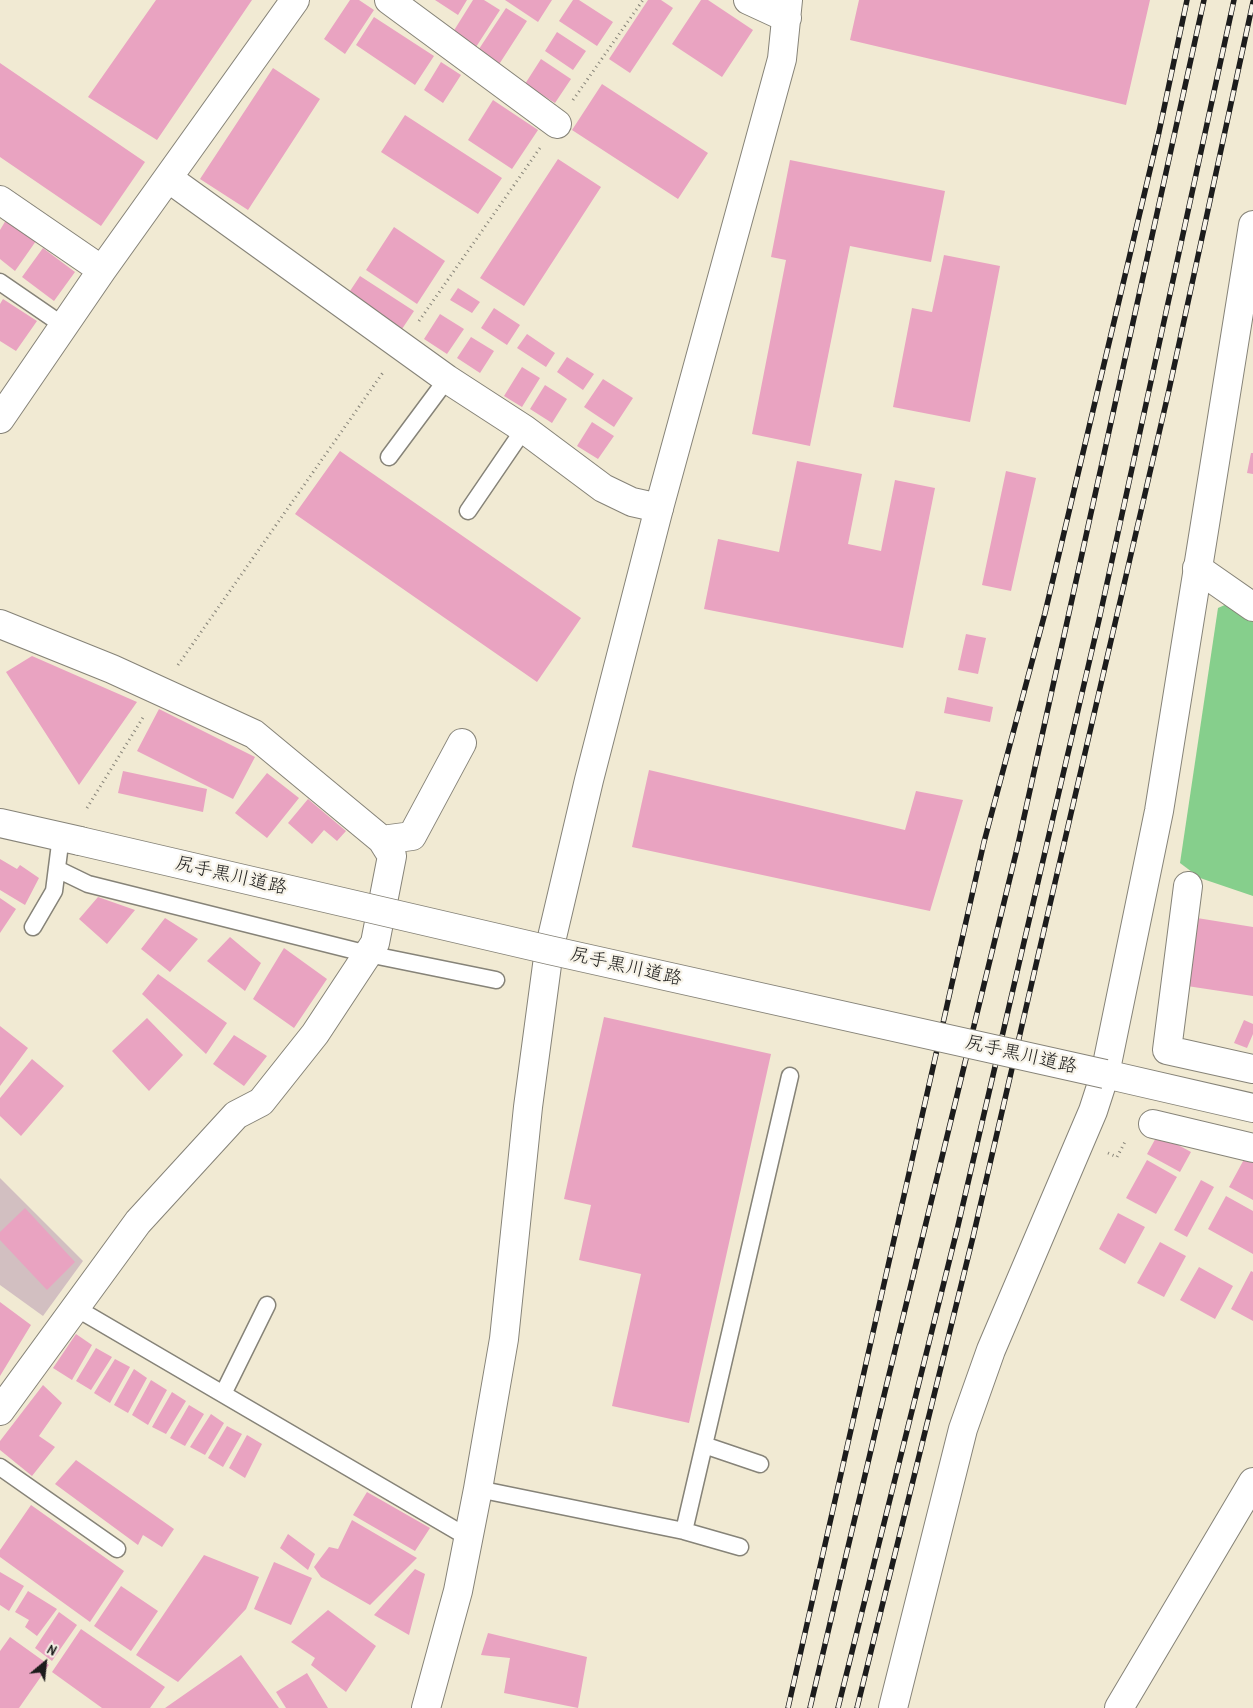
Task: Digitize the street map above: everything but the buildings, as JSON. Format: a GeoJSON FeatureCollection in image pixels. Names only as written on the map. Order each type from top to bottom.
{"type":"FeatureCollection","features":[{"type":"Feature","properties":{"kind":"street"},"geometry":{"type":"LineString","coordinates":[[0,419],[102,270],[295,0]]}},
{"type":"Feature","properties":{"kind":"street"},"geometry":{"type":"LineString","coordinates":[[389,0],[557,124]]}},
{"type":"Feature","properties":{"kind":"street"},"geometry":{"type":"LineString","coordinates":[[426,1708],[458,1592],[504,1339],[528,1107],[549,950],[589,780],[659,508],[782,59],[787,9],[748,0]]}},
{"type":"Feature","properties":{"kind":"street"},"geometry":{"type":"LineString","coordinates":[[168,178],[603,488],[632,502],[659,508]]}},
{"type":"Feature","properties":{"kind":"street"},"geometry":{"type":"LineString","coordinates":[[0,200],[102,270]]}},
{"type":"Feature","properties":{"kind":"street"},"geometry":{"type":"LineString","coordinates":[[893,1708],[963,1428],[991,1350],[1093,1111],[1105,1074],[1159,811],[1253,224]]}},
{"type":"Feature","properties":{"kind":"street"},"geometry":{"type":"LineString","coordinates":[[1197,568],[1253,607]]}},
{"type":"Feature","properties":{"kind":"street"},"geometry":{"type":"LineString","coordinates":[[0,624],[160,691],[254,734],[382,840],[392,856],[375,943],[315,1034],[261,1102],[236,1115],[138,1222],[0,1411]]}},
{"type":"Feature","properties":{"kind":"street"},"geometry":{"type":"LineString","coordinates":[[382,840],[412,836],[462,743]]}},
{"type":"Feature","properties":{"kind":"street","name":"尻手黒川道路"},"geometry":{"type":"LineString","coordinates":[[0,823],[549,950],[1253,1108]]}},
{"type":"Feature","properties":{"kind":"street"},"geometry":{"type":"LineString","coordinates":[[1188,886],[1167,1050],[1253,1069]]}},
{"type":"Feature","properties":{"kind":"street"},"geometry":{"type":"LineString","coordinates":[[1153,1124],[1253,1148]]}},
{"type":"Feature","properties":{"kind":"street"},"geometry":{"type":"LineString","coordinates":[[1119,1708],[1253,1482]]}},
{"type":"Feature","properties":{"kind":"lane"},"geometry":{"type":"LineString","coordinates":[[0,282],[64,326]]}},
{"type":"Feature","properties":{"kind":"lane"},"geometry":{"type":"LineString","coordinates":[[389,457],[447,378]]}},
{"type":"Feature","properties":{"kind":"lane"},"geometry":{"type":"LineString","coordinates":[[468,511],[524,430]]}},
{"type":"Feature","properties":{"kind":"lane"},"geometry":{"type":"LineString","coordinates":[[33,927],[54,891],[57,869],[71,839]]}},
{"type":"Feature","properties":{"kind":"lane"},"geometry":{"type":"LineString","coordinates":[[57,869],[88,884],[368,954],[496,980]]}},
{"type":"Feature","properties":{"kind":"lane"},"geometry":{"type":"LineString","coordinates":[[684,1531],[790,1076]]}},
{"type":"Feature","properties":{"kind":"lane"},"geometry":{"type":"LineString","coordinates":[[223,1394],[267,1305]]}},
{"type":"Feature","properties":{"kind":"lane"},"geometry":{"type":"LineString","coordinates":[[76,1308],[469,1538]]}},
{"type":"Feature","properties":{"kind":"lane"},"geometry":{"type":"LineString","coordinates":[[704,1445],[760,1464]]}},
{"type":"Feature","properties":{"kind":"lane"},"geometry":{"type":"LineString","coordinates":[[0,1467],[117,1549]]}},
{"type":"Feature","properties":{"kind":"lane"},"geometry":{"type":"LineString","coordinates":[[478,1489],[684,1531],[740,1548]]}},
{"type":"Feature","properties":{"kind":"path"},"geometry":{"type":"LineString","coordinates":[[87,808],[160,691],[644,0]]}},
{"type":"Feature","properties":{"kind":"shaded area"},"geometry":{"type":"Polygon","coordinates":[[[0,1178],[83,1261],[43,1316],[0,1285],[0,1178]]]}},
{"type":"Feature","properties":{"kind":"green space"},"geometry":{"type":"Polygon","coordinates":[[[1227,604],[1253,622],[1253,896],[1200,878],[1180,863],[1218,608],[1227,604]]]}},
{"type":"Feature","properties":{"kind":"railway"},"geometry":{"type":"LineString","coordinates":[[788,1708],[984,842],[1045,613],[1159,132],[1187,0]]}},
{"type":"Feature","properties":{"kind":"railway"},"geometry":{"type":"LineString","coordinates":[[810,1708],[1017,849],[1204,0]]}},
{"type":"Feature","properties":{"kind":"railway"},"geometry":{"type":"LineString","coordinates":[[838,1708],[957,1230],[1099,620],[1234,0]]}},
{"type":"Feature","properties":{"kind":"railway"},"geometry":{"type":"LineString","coordinates":[[857,1708],[973,1237],[1169,390],[1253,2]]}}]}
